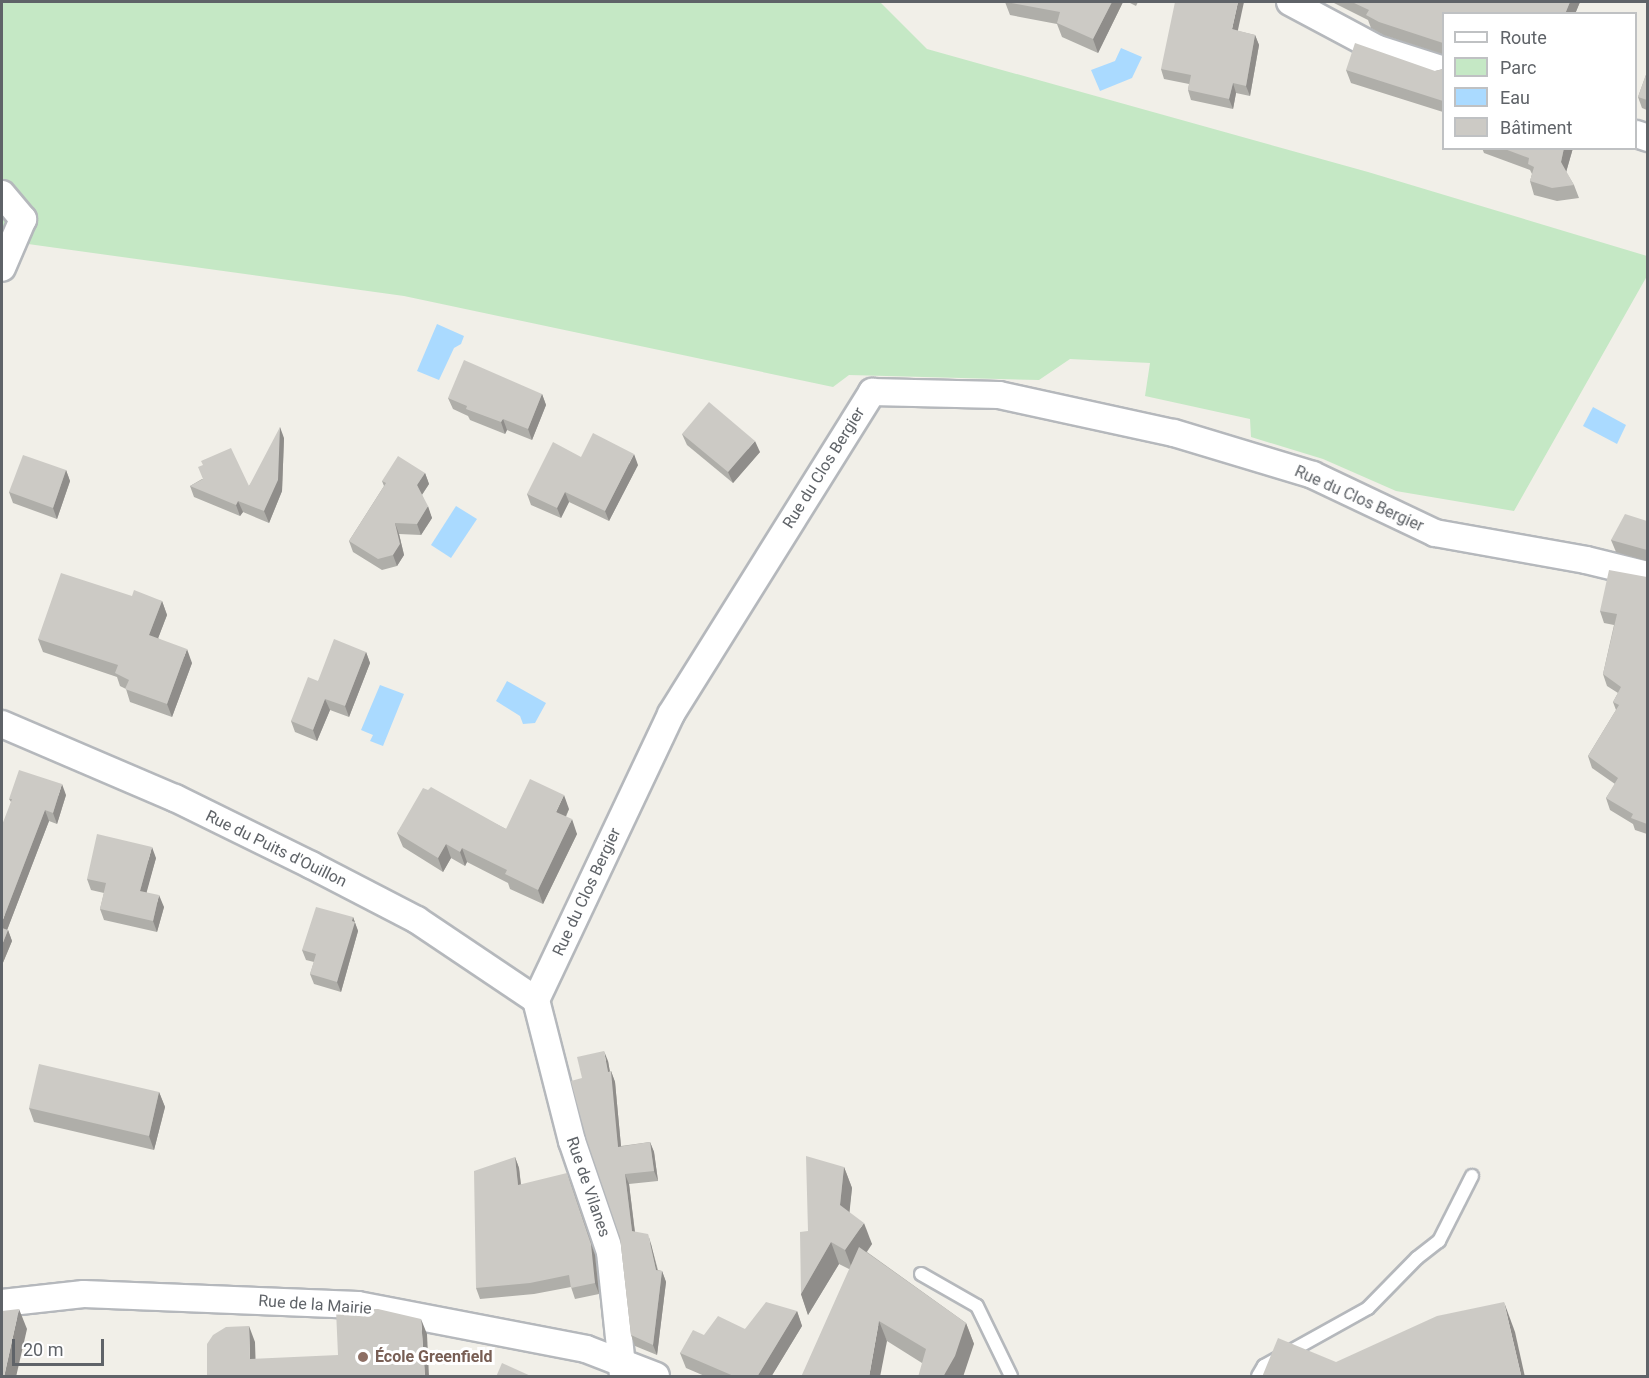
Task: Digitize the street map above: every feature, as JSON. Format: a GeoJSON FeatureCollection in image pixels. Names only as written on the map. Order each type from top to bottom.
{"type":"FeatureCollection","features":[{"type":"Feature","properties":{"kind":"street"},"geometry":{"type":"LineString","coordinates":[[1290,2],[1378,49],[1442,70]]}},
{"type":"Feature","properties":{"kind":"street"},"geometry":{"type":"LineString","coordinates":[[2,194],[23,219],[2,268]]}},
{"type":"Feature","properties":{"kind":"street","name":"Rue du Clos Bergier"},"geometry":{"type":"LineString","coordinates":[[536,1000],[671,714],[872,392],[999,395],[1174,433],[1313,475],[1435,533],[1586,560],[1647,575]]}},
{"type":"Feature","properties":{"kind":"street","name":"Rue du Puits d'Ouillon"},"geometry":{"type":"LineString","coordinates":[[2,724],[174,798],[311,865],[417,920],[536,1000]]}},
{"type":"Feature","properties":{"kind":"street","name":"Rue de Vilanes"},"geometry":{"type":"LineString","coordinates":[[536,1000],[572,1141],[610,1252],[623,1369]]}},
{"type":"Feature","properties":{"kind":"street","name":"Rue de la Mairie"},"geometry":{"type":"LineString","coordinates":[[2,1304],[84,1294],[358,1305],[586,1349],[623,1369],[656,1377]]}},
{"type":"Feature","properties":{"kind":"lane"},"geometry":{"type":"LineString","coordinates":[[1258,1377],[1264,1366],[1368,1308],[1417,1258],[1439,1241],[1472,1176]]}},
{"type":"Feature","properties":{"kind":"lane"},"geometry":{"type":"LineString","coordinates":[[921,1274],[977,1306],[1011,1377]]}},
{"type":"Feature","properties":{"kind":"green space"},"geometry":{"type":"Polygon","coordinates":[[[2,2],[880,2],[927,49],[1368,172],[1647,256],[1647,276],[1514,511],[1396,491],[1323,459],[1251,437],[1250,419],[1145,396],[1150,363],[1070,359],[1039,380],[849,375],[833,387],[404,296],[28,244],[2,227],[2,2]]]}},
{"type":"Feature","properties":{"kind":"water"},"geometry":{"type":"Polygon","coordinates":[[[1121,48],[1142,57],[1132,78],[1100,91],[1091,70],[1115,61],[1121,48]]]}},
{"type":"Feature","properties":{"kind":"water"},"geometry":{"type":"Polygon","coordinates":[[[437,324],[464,336],[461,344],[454,348],[439,380],[417,371],[437,324]]]}},
{"type":"Feature","properties":{"kind":"water"},"geometry":{"type":"Polygon","coordinates":[[[1593,407],[1626,425],[1617,444],[1583,426],[1593,407]]]}},
{"type":"Feature","properties":{"kind":"water"},"geometry":{"type":"Polygon","coordinates":[[[456,506],[477,519],[451,558],[431,545],[456,506]]]}},
{"type":"Feature","properties":{"kind":"water"},"geometry":{"type":"Polygon","coordinates":[[[507,681],[546,703],[535,723],[523,724],[520,716],[496,701],[507,681]]]}},
{"type":"Feature","properties":{"kind":"water"},"geometry":{"type":"Polygon","coordinates":[[[380,685],[404,694],[383,746],[370,741],[373,735],[361,730],[380,685]]]}},
{"type":"Feature","properties":{"kind":"building"},"geometry":{"type":"Polygon","coordinates":[[[1006,2],[1112,2],[1093,39],[1057,23],[1060,12],[1006,2]]]}},
{"type":"Feature","properties":{"kind":"building"},"geometry":{"type":"Polygon","coordinates":[[[1175,2],[1238,2],[1232,29],[1255,35],[1246,86],[1233,83],[1229,99],[1188,90],[1191,75],[1161,69],[1175,2]]]}},
{"type":"Feature","properties":{"kind":"building"},"geometry":{"type":"Polygon","coordinates":[[[1352,2],[1570,2],[1566,12],[1442,12],[1442,43],[1379,22],[1366,15],[1369,10],[1352,2]]]}},
{"type":"Feature","properties":{"kind":"building"},"geometry":{"type":"Polygon","coordinates":[[[1355,43],[1435,71],[1442,69],[1442,101],[1346,70],[1355,43]]]}},
{"type":"Feature","properties":{"kind":"building"},"geometry":{"type":"Polygon","coordinates":[[[1647,72],[1647,100],[1638,97],[1647,72]]]}},
{"type":"Feature","properties":{"kind":"building"},"geometry":{"type":"Polygon","coordinates":[[[1507,150],[1564,150],[1561,162],[1574,185],[1552,188],[1530,181],[1534,167],[1528,164],[1529,158],[1507,150]]]}},
{"type":"Feature","properties":{"kind":"building"},"geometry":{"type":"Polygon","coordinates":[[[464,360],[542,394],[528,429],[503,419],[501,422],[466,409],[467,406],[448,398],[464,360]]]}},
{"type":"Feature","properties":{"kind":"building"},"geometry":{"type":"Polygon","coordinates":[[[709,402],[755,441],[728,472],[682,434],[709,402]]]}},
{"type":"Feature","properties":{"kind":"building"},"geometry":{"type":"Polygon","coordinates":[[[280,427],[278,480],[264,511],[238,501],[236,505],[190,486],[203,479],[198,467],[203,465],[201,461],[231,448],[249,486],[280,427]]]}},
{"type":"Feature","properties":{"kind":"building"},"geometry":{"type":"Polygon","coordinates":[[[593,433],[634,454],[605,511],[565,492],[557,508],[527,494],[553,442],[581,457],[593,433]]]}},
{"type":"Feature","properties":{"kind":"building"},"geometry":{"type":"Polygon","coordinates":[[[23,455],[66,470],[53,508],[9,492],[23,455]]]}},
{"type":"Feature","properties":{"kind":"building"},"geometry":{"type":"Polygon","coordinates":[[[398,456],[425,473],[417,485],[428,506],[417,524],[395,523],[400,544],[393,555],[378,559],[349,541],[386,483],[382,481],[398,456]]]}},
{"type":"Feature","properties":{"kind":"building"},"geometry":{"type":"Polygon","coordinates":[[[1625,514],[1647,521],[1647,550],[1611,540],[1625,514]]]}},
{"type":"Feature","properties":{"kind":"building"},"geometry":{"type":"Polygon","coordinates":[[[1609,570],[1647,577],[1647,824],[1631,818],[1633,814],[1606,798],[1618,778],[1588,756],[1619,705],[1613,702],[1621,687],[1603,674],[1617,614],[1600,611],[1609,570]]]}},
{"type":"Feature","properties":{"kind":"building"},"geometry":{"type":"Polygon","coordinates":[[[61,573],[132,596],[134,590],[162,601],[149,635],[187,649],[167,704],[125,689],[129,680],[115,673],[118,665],[38,639],[61,573]]]}},
{"type":"Feature","properties":{"kind":"building"},"geometry":{"type":"Polygon","coordinates":[[[334,639],[366,652],[345,706],[325,699],[313,730],[291,721],[308,677],[318,681],[334,639]]]}},
{"type":"Feature","properties":{"kind":"building"},"geometry":{"type":"Polygon","coordinates":[[[19,770],[62,784],[53,813],[45,810],[2,922],[2,825],[12,799],[9,799],[19,770]]]}},
{"type":"Feature","properties":{"kind":"building"},"geometry":{"type":"Polygon","coordinates":[[[530,779],[564,795],[556,812],[572,819],[538,890],[505,874],[507,870],[462,848],[460,852],[446,844],[438,858],[397,833],[423,788],[428,790],[431,787],[506,829],[530,779]]]}},
{"type":"Feature","properties":{"kind":"building"},"geometry":{"type":"Polygon","coordinates":[[[97,834],[152,847],[140,891],[159,895],[153,921],[100,909],[106,883],[87,879],[97,834]]]}},
{"type":"Feature","properties":{"kind":"building"},"geometry":{"type":"Polygon","coordinates":[[[316,907],[353,917],[352,921],[355,922],[337,982],[310,974],[316,954],[302,950],[316,907]]]}},
{"type":"Feature","properties":{"kind":"building"},"geometry":{"type":"Polygon","coordinates":[[[2,928],[8,930],[2,945],[2,928]]]}},
{"type":"Feature","properties":{"kind":"building"},"geometry":{"type":"Polygon","coordinates":[[[604,1051],[608,1072],[611,1071],[618,1147],[650,1142],[654,1171],[625,1174],[632,1231],[648,1234],[656,1270],[662,1271],[653,1345],[631,1335],[620,1237],[587,1140],[571,1081],[582,1078],[577,1057],[604,1051]]]}},
{"type":"Feature","properties":{"kind":"building"},"geometry":{"type":"Polygon","coordinates":[[[39,1064],[159,1092],[149,1136],[29,1108],[39,1064]]]}},
{"type":"Feature","properties":{"kind":"building"},"geometry":{"type":"Polygon","coordinates":[[[806,1156],[844,1167],[840,1205],[864,1223],[845,1250],[831,1242],[801,1294],[800,1232],[808,1231],[806,1156]]]}},
{"type":"Feature","properties":{"kind":"building"},"geometry":{"type":"Polygon","coordinates":[[[515,1157],[518,1185],[567,1173],[591,1244],[595,1283],[571,1288],[569,1275],[530,1283],[476,1288],[474,1171],[515,1157]]]}},
{"type":"Feature","properties":{"kind":"building"},"geometry":{"type":"Polygon","coordinates":[[[859,1247],[966,1323],[955,1356],[943,1377],[918,1377],[926,1349],[879,1321],[869,1377],[801,1377],[859,1247]]]}},
{"type":"Feature","properties":{"kind":"building"},"geometry":{"type":"Polygon","coordinates":[[[766,1302],[797,1311],[757,1377],[736,1377],[680,1353],[693,1330],[704,1335],[718,1316],[745,1329],[766,1302]]]}},
{"type":"Feature","properties":{"kind":"building"},"geometry":{"type":"Polygon","coordinates":[[[1504,1302],[1521,1375],[1516,1377],[1262,1377],[1278,1338],[1336,1362],[1437,1316],[1504,1302]]]}},
{"type":"Feature","properties":{"kind":"building"},"geometry":{"type":"Polygon","coordinates":[[[19,1309],[4,1377],[2,1377],[2,1311],[19,1309]]]}},
{"type":"Feature","properties":{"kind":"building"},"geometry":{"type":"Polygon","coordinates":[[[378,1309],[421,1319],[425,1377],[207,1377],[207,1344],[213,1335],[226,1327],[249,1326],[250,1359],[338,1355],[336,1310],[378,1309]]]}},
{"type":"Feature","properties":{"kind":"building"},"geometry":{"type":"Polygon","coordinates":[[[502,1363],[533,1377],[496,1377],[502,1363]]]}},
{"type":"Feature","properties":{"kind":"place","name":"École Greenfield"},"geometry":{"type":"Point","coordinates":[363,1357]}}]}
